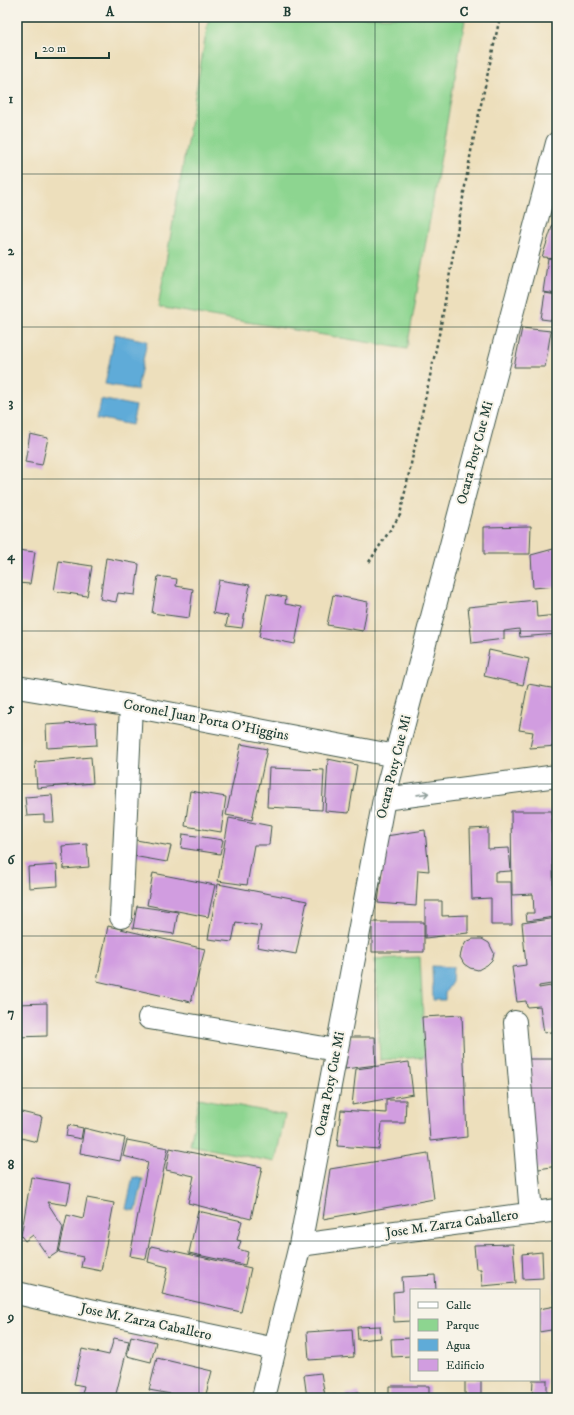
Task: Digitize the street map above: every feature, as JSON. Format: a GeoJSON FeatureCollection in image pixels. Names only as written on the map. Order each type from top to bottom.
{"type":"FeatureCollection","features":[{"type":"Feature","properties":{"kind":"street","name":"Ocara Poty Cue Mi"},"geometry":{"type":"LineString","coordinates":[[264,1398],[300,1245],[384,799],[557,143]]}},
{"type":"Feature","properties":{"kind":"street","name":"Coronel Juan Porta O'Higgins"},"geometry":{"type":"LineString","coordinates":[[17,687],[131,706],[396,756]]}},
{"type":"Feature","properties":{"kind":"street"},"geometry":{"type":"LineString","coordinates":[[120,917],[131,706]]}},
{"type":"Feature","properties":{"kind":"street"},"geometry":{"type":"LineString","coordinates":[[384,799],[557,776]]}},
{"type":"Feature","properties":{"kind":"street"},"geometry":{"type":"LineString","coordinates":[[149,1018],[336,1050]]}},
{"type":"Feature","properties":{"kind":"street"},"geometry":{"type":"LineString","coordinates":[[515,1022],[531,1214]]}},
{"type":"Feature","properties":{"kind":"street","name":"Jose M. Zarza Caballero"},"geometry":{"type":"LineString","coordinates":[[300,1245],[557,1210]]}},
{"type":"Feature","properties":{"kind":"street","name":"Jose M. Zarza Caballero"},"geometry":{"type":"LineString","coordinates":[[17,1293],[275,1349]]}},
{"type":"Feature","properties":{"kind":"path"},"geometry":{"type":"LineString","coordinates":[[370,562],[400,515],[440,330],[472,146],[500,17]]}},
{"type":"Feature","properties":{"kind":"green space"},"geometry":{"type":"Polygon","coordinates":[[[209,17],[447,17],[465,20],[407,349],[158,307],[209,17]]]}},
{"type":"Feature","properties":{"kind":"green space"},"geometry":{"type":"Polygon","coordinates":[[[420,957],[425,1057],[380,1060],[375,959],[420,957]]]}},
{"type":"Feature","properties":{"kind":"green space"},"geometry":{"type":"Polygon","coordinates":[[[199,1098],[285,1115],[275,1162],[190,1145],[199,1098]]]}},
{"type":"Feature","properties":{"kind":"water"},"geometry":{"type":"Polygon","coordinates":[[[115,334],[147,341],[137,390],[105,384],[115,334]]]}},
{"type":"Feature","properties":{"kind":"water"},"geometry":{"type":"Polygon","coordinates":[[[100,399],[136,406],[132,425],[97,418],[100,399]]]}},
{"type":"Feature","properties":{"kind":"water"},"geometry":{"type":"Polygon","coordinates":[[[432,966],[453,967],[452,982],[445,993],[445,1000],[433,1000],[432,966]]]}},
{"type":"Feature","properties":{"kind":"water"},"geometry":{"type":"Polygon","coordinates":[[[133,1177],[143,1179],[136,1211],[126,1209],[133,1177]]]}},
{"type":"Feature","properties":{"kind":"building"},"geometry":{"type":"Polygon","coordinates":[[[553,224],[557,225],[557,258],[542,257],[553,224]]]}},
{"type":"Feature","properties":{"kind":"building"},"geometry":{"type":"Polygon","coordinates":[[[548,258],[557,259],[557,294],[543,292],[548,258]]]}},
{"type":"Feature","properties":{"kind":"building"},"geometry":{"type":"Polygon","coordinates":[[[545,293],[557,295],[557,321],[541,319],[545,293]]]}},
{"type":"Feature","properties":{"kind":"building"},"geometry":{"type":"Polygon","coordinates":[[[522,328],[551,331],[545,367],[514,367],[522,328]]]}},
{"type":"Feature","properties":{"kind":"building"},"geometry":{"type":"Polygon","coordinates":[[[30,434],[48,438],[42,465],[25,462],[30,434]]]}},
{"type":"Feature","properties":{"kind":"building"},"geometry":{"type":"Polygon","coordinates":[[[531,526],[530,554],[484,554],[484,527],[531,526]]]}},
{"type":"Feature","properties":{"kind":"building"},"geometry":{"type":"Polygon","coordinates":[[[557,548],[557,586],[533,588],[531,555],[557,548]]]}},
{"type":"Feature","properties":{"kind":"building"},"geometry":{"type":"Polygon","coordinates":[[[17,550],[35,552],[30,584],[17,583],[17,550]]]}},
{"type":"Feature","properties":{"kind":"building"},"geometry":{"type":"Polygon","coordinates":[[[106,558],[139,564],[135,595],[118,593],[116,602],[100,599],[106,558]]]}},
{"type":"Feature","properties":{"kind":"building"},"geometry":{"type":"Polygon","coordinates":[[[59,561],[92,566],[87,596],[54,591],[59,561]]]}},
{"type":"Feature","properties":{"kind":"building"},"geometry":{"type":"Polygon","coordinates":[[[158,576],[177,579],[176,586],[193,589],[189,618],[152,613],[158,576]]]}},
{"type":"Feature","properties":{"kind":"building"},"geometry":{"type":"Polygon","coordinates":[[[219,580],[250,585],[242,628],[226,626],[228,616],[213,613],[219,580]]]}},
{"type":"Feature","properties":{"kind":"building"},"geometry":{"type":"Polygon","coordinates":[[[267,594],[286,597],[285,604],[302,607],[295,644],[259,637],[267,594]]]}},
{"type":"Feature","properties":{"kind":"building"},"geometry":{"type":"Polygon","coordinates":[[[333,595],[368,602],[363,631],[327,625],[333,595]]]}},
{"type":"Feature","properties":{"kind":"building"},"geometry":{"type":"Polygon","coordinates":[[[536,600],[537,617],[557,615],[557,634],[520,637],[519,629],[504,631],[504,639],[472,643],[468,607],[536,600]]]}},
{"type":"Feature","properties":{"kind":"building"},"geometry":{"type":"Polygon","coordinates":[[[489,650],[529,659],[523,685],[484,676],[489,650]]]}},
{"type":"Feature","properties":{"kind":"building"},"geometry":{"type":"Polygon","coordinates":[[[528,684],[557,689],[557,746],[530,748],[533,732],[519,730],[528,684]]]}},
{"type":"Feature","properties":{"kind":"building"},"geometry":{"type":"Polygon","coordinates":[[[96,722],[97,745],[47,748],[46,725],[96,722]]]}},
{"type":"Feature","properties":{"kind":"building"},"geometry":{"type":"Polygon","coordinates":[[[241,744],[267,749],[252,820],[226,815],[241,744]]]}},
{"type":"Feature","properties":{"kind":"building"},"geometry":{"type":"Polygon","coordinates":[[[91,757],[93,783],[37,788],[35,762],[91,757]]]}},
{"type":"Feature","properties":{"kind":"building"},"geometry":{"type":"Polygon","coordinates":[[[328,759],[357,765],[349,813],[325,811],[328,759]]]}},
{"type":"Feature","properties":{"kind":"building"},"geometry":{"type":"Polygon","coordinates":[[[269,768],[324,770],[322,810],[267,807],[269,768]]]}},
{"type":"Feature","properties":{"kind":"building"},"geometry":{"type":"Polygon","coordinates":[[[190,791],[226,797],[221,832],[185,826],[190,791]]]}},
{"type":"Feature","properties":{"kind":"building"},"geometry":{"type":"Polygon","coordinates":[[[52,795],[54,822],[44,822],[44,815],[27,816],[25,797],[52,795]]]}},
{"type":"Feature","properties":{"kind":"building"},"geometry":{"type":"Polygon","coordinates":[[[511,811],[552,811],[554,917],[527,921],[526,913],[534,913],[533,894],[512,895],[511,811]]]}},
{"type":"Feature","properties":{"kind":"building"},"geometry":{"type":"Polygon","coordinates":[[[229,818],[271,826],[269,845],[254,845],[247,885],[218,881],[229,818]]]}},
{"type":"Feature","properties":{"kind":"building"},"geometry":{"type":"Polygon","coordinates":[[[488,828],[488,849],[509,848],[511,871],[495,872],[495,882],[511,882],[512,925],[491,925],[491,898],[472,899],[470,829],[488,828]]]}},
{"type":"Feature","properties":{"kind":"building"},"geometry":{"type":"Polygon","coordinates":[[[425,830],[429,871],[418,870],[416,906],[378,903],[386,836],[425,830]]]}},
{"type":"Feature","properties":{"kind":"building"},"geometry":{"type":"Polygon","coordinates":[[[183,834],[223,840],[220,854],[181,848],[183,834]]]}},
{"type":"Feature","properties":{"kind":"building"},"geometry":{"type":"Polygon","coordinates":[[[130,839],[171,846],[167,862],[127,855],[130,839]]]}},
{"type":"Feature","properties":{"kind":"building"},"geometry":{"type":"Polygon","coordinates":[[[87,844],[89,867],[64,869],[62,846],[87,844]]]}},
{"type":"Feature","properties":{"kind":"building"},"geometry":{"type":"Polygon","coordinates":[[[554,846],[557,846],[557,887],[554,887],[554,846]]]}},
{"type":"Feature","properties":{"kind":"building"},"geometry":{"type":"Polygon","coordinates":[[[57,865],[58,886],[29,888],[28,867],[57,865]]]}},
{"type":"Feature","properties":{"kind":"building"},"geometry":{"type":"Polygon","coordinates":[[[153,873],[215,885],[208,917],[147,905],[153,873]]]}},
{"type":"Feature","properties":{"kind":"building"},"geometry":{"type":"Polygon","coordinates":[[[218,884],[307,901],[296,954],[257,947],[261,926],[236,922],[232,942],[208,939],[218,884]]]}},
{"type":"Feature","properties":{"kind":"building"},"geometry":{"type":"Polygon","coordinates":[[[555,899],[557,899],[557,917],[554,917],[555,899]]]}},
{"type":"Feature","properties":{"kind":"building"},"geometry":{"type":"Polygon","coordinates":[[[425,901],[442,901],[442,916],[468,915],[468,933],[425,938],[425,901]]]}},
{"type":"Feature","properties":{"kind":"building"},"geometry":{"type":"Polygon","coordinates":[[[137,906],[178,912],[174,934],[133,928],[137,906]]]}},
{"type":"Feature","properties":{"kind":"building"},"geometry":{"type":"Polygon","coordinates":[[[557,918],[557,983],[539,986],[539,988],[557,985],[557,1031],[544,1033],[540,1006],[527,1007],[526,1001],[517,1002],[512,967],[526,965],[522,923],[557,918]]]}},
{"type":"Feature","properties":{"kind":"building"},"geometry":{"type":"Polygon","coordinates":[[[372,922],[424,922],[424,952],[372,952],[372,922]]]}},
{"type":"Feature","properties":{"kind":"building"},"geometry":{"type":"Polygon","coordinates":[[[108,926],[205,949],[191,1002],[97,981],[108,926]]]}},
{"type":"Feature","properties":{"kind":"building"},"geometry":{"type":"Polygon","coordinates":[[[473,939],[482,939],[489,943],[494,953],[492,960],[478,970],[470,968],[464,964],[460,957],[466,942],[473,939]]]}},
{"type":"Feature","properties":{"kind":"building"},"geometry":{"type":"Polygon","coordinates":[[[47,1003],[47,1036],[17,1037],[17,1004],[47,1003]]]}},
{"type":"Feature","properties":{"kind":"building"},"geometry":{"type":"Polygon","coordinates":[[[462,1015],[467,1137],[430,1141],[422,1017],[462,1015]]]}},
{"type":"Feature","properties":{"kind":"building"},"geometry":{"type":"Polygon","coordinates":[[[350,1037],[375,1037],[376,1065],[345,1069],[350,1037]]]}},
{"type":"Feature","properties":{"kind":"building"},"geometry":{"type":"Polygon","coordinates":[[[529,1059],[557,1059],[557,1166],[533,1170],[529,1059]]]}},
{"type":"Feature","properties":{"kind":"building"},"geometry":{"type":"Polygon","coordinates":[[[409,1062],[413,1094],[352,1105],[356,1069],[409,1062]]]}},
{"type":"Feature","properties":{"kind":"building"},"geometry":{"type":"Polygon","coordinates":[[[386,1100],[406,1100],[405,1123],[382,1123],[379,1149],[337,1146],[341,1110],[386,1113],[386,1100]]]}},
{"type":"Feature","properties":{"kind":"building"},"geometry":{"type":"Polygon","coordinates":[[[17,1111],[42,1117],[37,1142],[17,1137],[17,1111]]]}},
{"type":"Feature","properties":{"kind":"building"},"geometry":{"type":"Polygon","coordinates":[[[68,1125],[83,1128],[81,1139],[66,1136],[68,1125]]]}},
{"type":"Feature","properties":{"kind":"building"},"geometry":{"type":"Polygon","coordinates":[[[84,1128],[125,1138],[120,1161],[80,1153],[84,1128]]]}},
{"type":"Feature","properties":{"kind":"building"},"geometry":{"type":"Polygon","coordinates":[[[127,1140],[168,1148],[146,1259],[130,1256],[148,1162],[123,1156],[127,1140]]]}},
{"type":"Feature","properties":{"kind":"building"},"geometry":{"type":"Polygon","coordinates":[[[170,1148],[262,1167],[251,1219],[188,1203],[194,1176],[166,1170],[170,1148]]]}},
{"type":"Feature","properties":{"kind":"building"},"geometry":{"type":"Polygon","coordinates":[[[428,1153],[434,1199],[323,1219],[330,1169],[428,1153]]]}},
{"type":"Feature","properties":{"kind":"building"},"geometry":{"type":"Polygon","coordinates":[[[31,1177],[71,1184],[67,1205],[47,1202],[63,1227],[58,1252],[49,1258],[33,1235],[25,1241],[21,1236],[31,1177]]]}},
{"type":"Feature","properties":{"kind":"building"},"geometry":{"type":"Polygon","coordinates":[[[87,1198],[114,1203],[101,1271],[81,1267],[83,1257],[59,1252],[67,1215],[83,1219],[87,1198]]]}},
{"type":"Feature","properties":{"kind":"building"},"geometry":{"type":"Polygon","coordinates":[[[198,1211],[242,1221],[237,1240],[241,1241],[238,1249],[248,1252],[245,1265],[189,1253],[198,1211]]]}},
{"type":"Feature","properties":{"kind":"building"},"geometry":{"type":"Polygon","coordinates":[[[513,1244],[516,1283],[482,1286],[481,1269],[476,1269],[474,1245],[513,1244]]]}},
{"type":"Feature","properties":{"kind":"building"},"geometry":{"type":"Polygon","coordinates":[[[151,1246],[251,1268],[241,1312],[162,1294],[168,1267],[148,1262],[151,1246]]]}},
{"type":"Feature","properties":{"kind":"building"},"geometry":{"type":"Polygon","coordinates":[[[542,1252],[543,1278],[523,1279],[522,1254],[542,1252]]]}},
{"type":"Feature","properties":{"kind":"building"},"geometry":{"type":"Polygon","coordinates":[[[554,1258],[557,1258],[557,1329],[540,1332],[540,1309],[555,1306],[554,1258]]]}},
{"type":"Feature","properties":{"kind":"building"},"geometry":{"type":"Polygon","coordinates":[[[435,1275],[436,1289],[410,1289],[410,1321],[394,1322],[393,1292],[403,1291],[402,1277],[435,1275]]]}},
{"type":"Feature","properties":{"kind":"building"},"geometry":{"type":"Polygon","coordinates":[[[380,1326],[381,1338],[358,1340],[357,1327],[380,1326]]]}},
{"type":"Feature","properties":{"kind":"building"},"geometry":{"type":"Polygon","coordinates":[[[352,1329],[354,1357],[309,1360],[307,1332],[352,1329]]]}},
{"type":"Feature","properties":{"kind":"building"},"geometry":{"type":"Polygon","coordinates":[[[131,1336],[156,1342],[151,1362],[127,1356],[131,1336]]]}},
{"type":"Feature","properties":{"kind":"building"},"geometry":{"type":"Polygon","coordinates":[[[114,1338],[129,1341],[115,1398],[81,1398],[84,1386],[74,1384],[82,1349],[109,1355],[114,1338]]]}},
{"type":"Feature","properties":{"kind":"building"},"geometry":{"type":"Polygon","coordinates":[[[410,1338],[410,1356],[392,1357],[391,1339],[410,1338]]]}},
{"type":"Feature","properties":{"kind":"building"},"geometry":{"type":"Polygon","coordinates":[[[157,1358],[212,1371],[205,1398],[192,1398],[149,1390],[157,1358]]]}},
{"type":"Feature","properties":{"kind":"building"},"geometry":{"type":"Polygon","coordinates":[[[321,1373],[325,1396],[336,1395],[336,1398],[307,1398],[304,1375],[321,1373]]]}},
{"type":"Feature","properties":{"kind":"building"},"geometry":{"type":"Polygon","coordinates":[[[547,1380],[547,1398],[532,1398],[533,1381],[547,1380]]]}},
{"type":"Feature","properties":{"kind":"building"},"geometry":{"type":"Polygon","coordinates":[[[465,1381],[481,1381],[481,1398],[465,1398],[465,1381]]]}},
{"type":"Feature","properties":{"kind":"building"},"geometry":{"type":"Polygon","coordinates":[[[389,1386],[429,1386],[429,1398],[389,1398],[389,1386]]]}},
{"type":"Feature","properties":{"kind":"building"},"geometry":{"type":"Polygon","coordinates":[[[359,1392],[361,1398],[346,1398],[345,1394],[359,1392]]]}}]}
